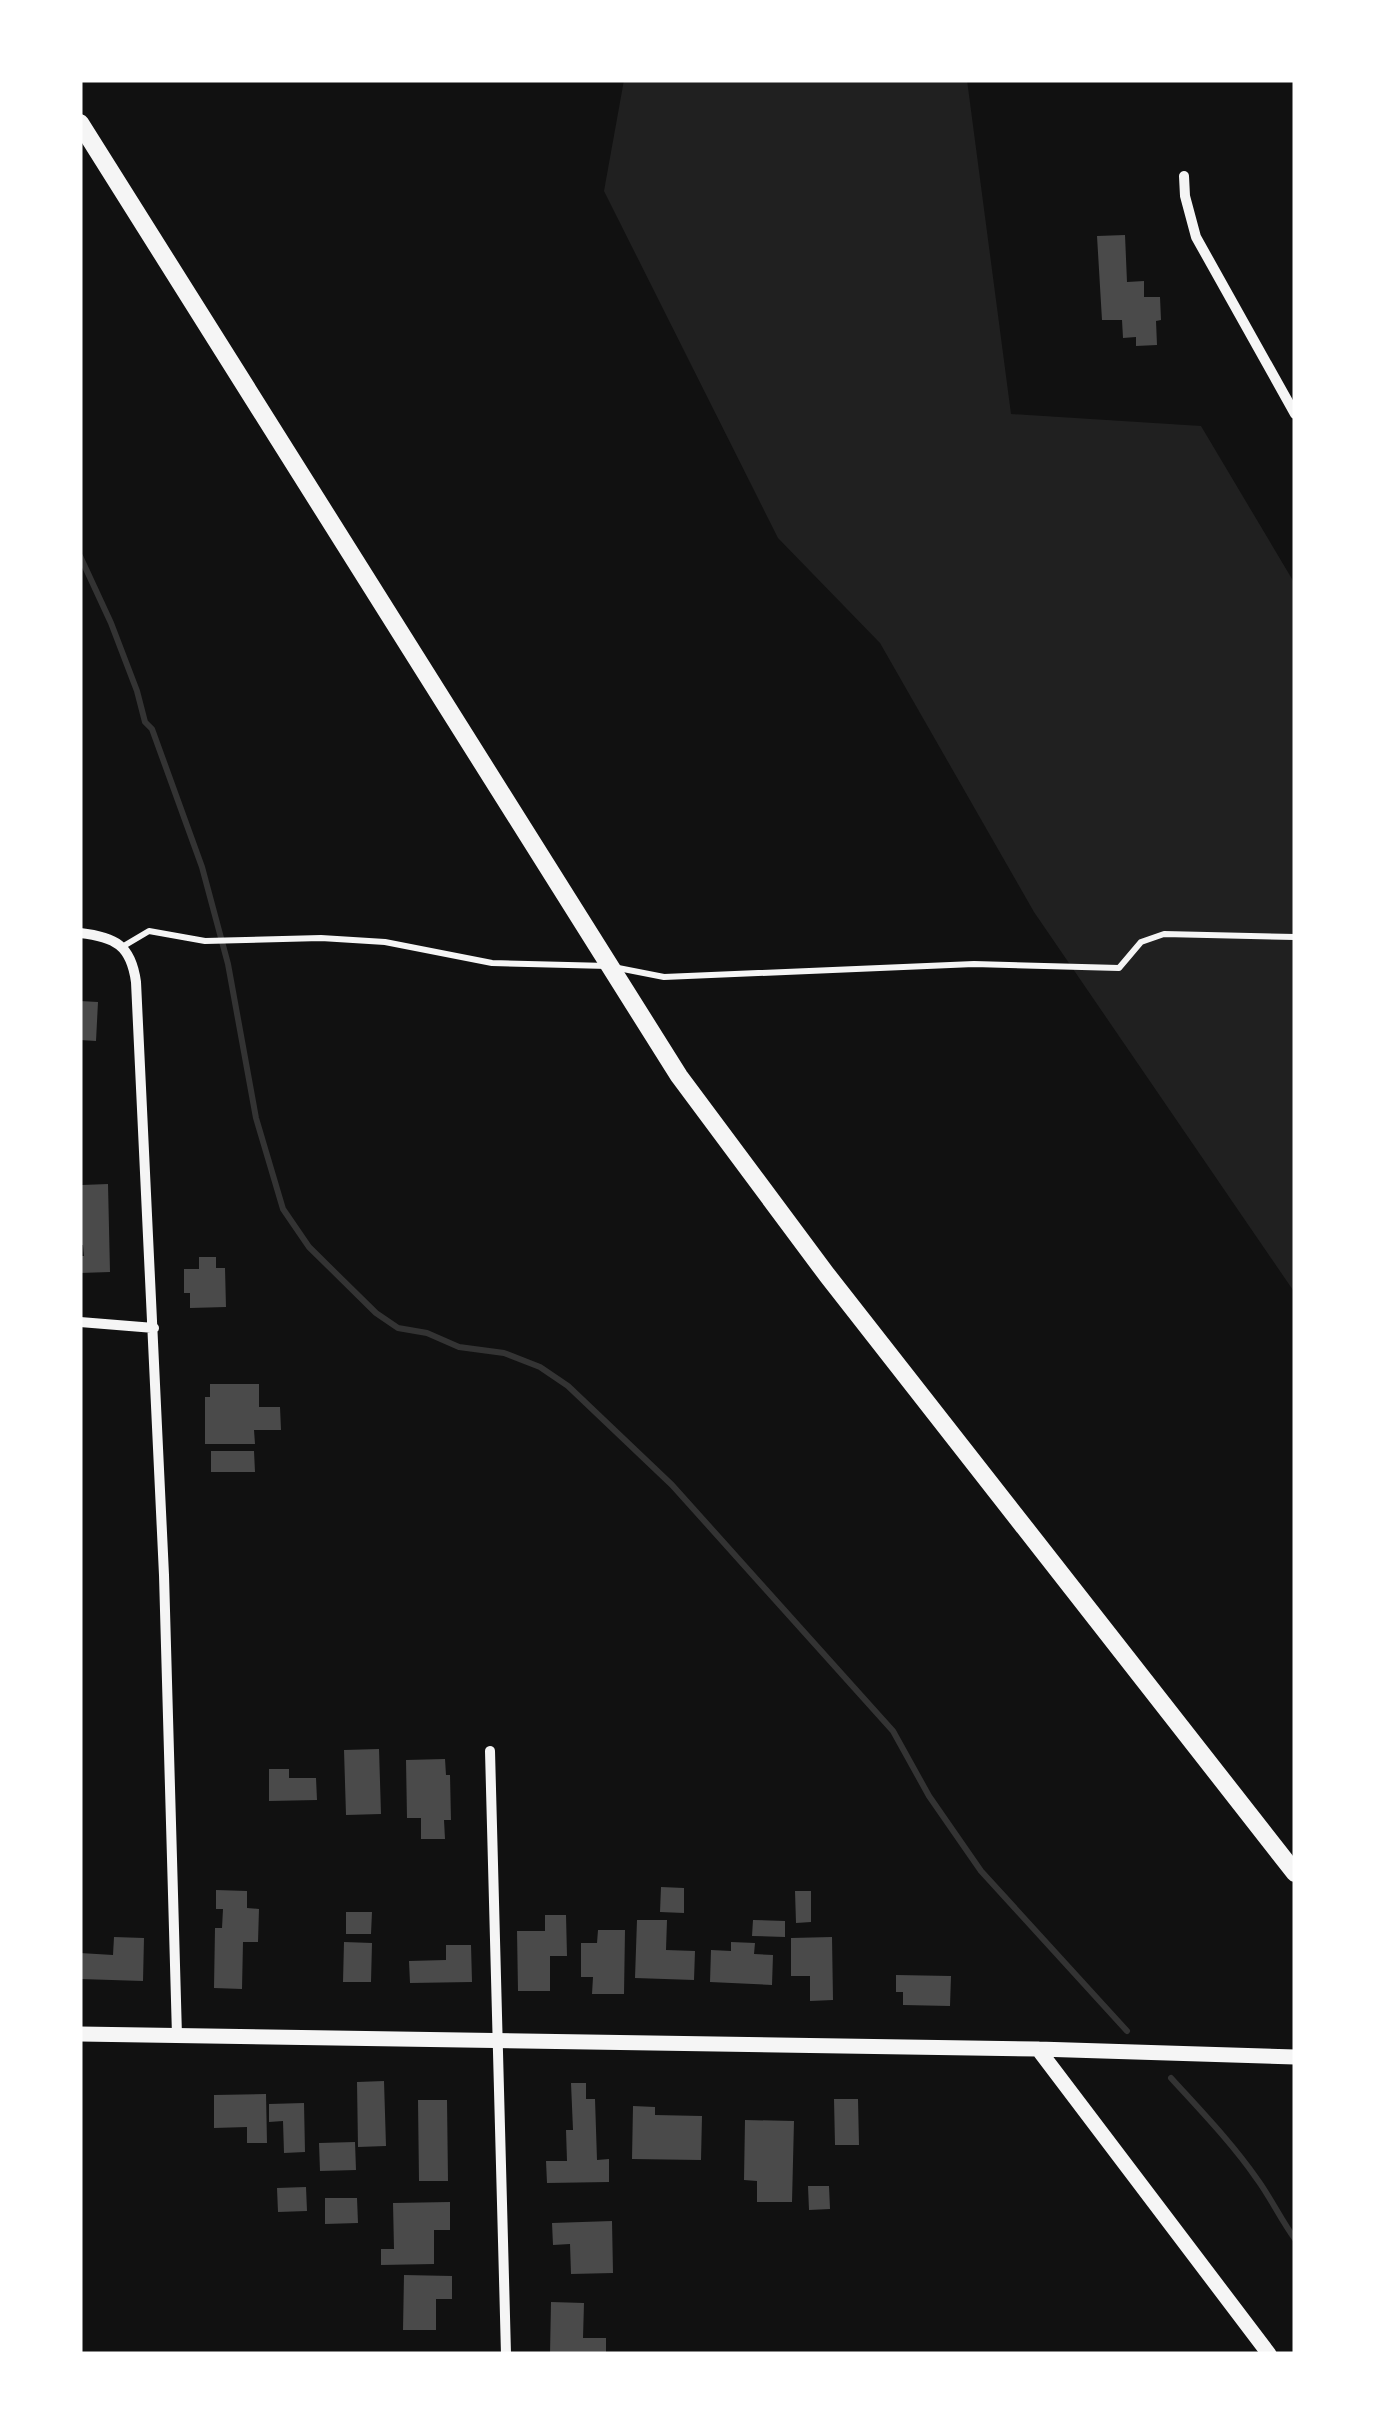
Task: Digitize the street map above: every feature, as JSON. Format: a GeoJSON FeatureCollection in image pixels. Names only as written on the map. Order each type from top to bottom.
{"type":"FeatureCollection","features":[{"type":"Feature","properties":{"kind":"main road"},"geometry":{"type":"LineString","coordinates":[[80,123],[679,1076],[827,1275],[1295,1873]]}},
{"type":"Feature","properties":{"kind":"street"},"geometry":{"type":"LineString","coordinates":[[1184,176],[1196,237],[1295,414]]}},
{"type":"Feature","properties":{"kind":"street"},"geometry":{"type":"LineString","coordinates":[[80,933],[99,935],[125,949],[134,965],[136,982],[154,1328],[177,2036]]}},
{"type":"Feature","properties":{"kind":"street"},"geometry":{"type":"LineString","coordinates":[[80,1322],[154,1328]]}},
{"type":"Feature","properties":{"kind":"street"},"geometry":{"type":"LineString","coordinates":[[490,1751],[506,2354]]}},
{"type":"Feature","properties":{"kind":"street"},"geometry":{"type":"LineString","coordinates":[[80,2034],[1295,2057]]}},
{"type":"Feature","properties":{"kind":"street"},"geometry":{"type":"LineString","coordinates":[[1038,2050],[1269,2354]]}},
{"type":"Feature","properties":{"kind":"lane"},"geometry":{"type":"LineString","coordinates":[[125,949],[149,931],[205,941],[321,938],[385,942],[492,963],[608,966],[664,977],[974,964],[1119,968],[1141,942],[1164,934],[1295,937]]}},
{"type":"Feature","properties":{"kind":"shaded area"},"geometry":{"type":"Polygon","coordinates":[[[624,80],[967,80],[1011,414],[1201,426],[1295,584],[1295,1293],[1034,912],[880,643],[778,538],[604,191],[624,80]]]}},
{"type":"Feature","properties":{"kind":"building"},"geometry":{"type":"Polygon","coordinates":[[[1125,235],[1127,282],[1144,281],[1144,297],[1160,297],[1157,345],[1136,346],[1136,337],[1123,338],[1122,320],[1102,320],[1097,236],[1125,235]]]}},
{"type":"Feature","properties":{"kind":"building"},"geometry":{"type":"Polygon","coordinates":[[[80,1001],[98,1002],[96,1041],[80,1040],[80,1001]]]}},
{"type":"Feature","properties":{"kind":"building"},"geometry":{"type":"Polygon","coordinates":[[[108,1184],[110,1272],[80,1273],[80,1256],[84,1256],[80,1245],[82,1185],[108,1184]]]}},
{"type":"Feature","properties":{"kind":"building"},"geometry":{"type":"Polygon","coordinates":[[[199,1257],[216,1257],[216,1268],[225,1268],[226,1307],[190,1308],[190,1293],[184,1293],[184,1269],[199,1269],[199,1257]]]}},
{"type":"Feature","properties":{"kind":"building"},"geometry":{"type":"Polygon","coordinates":[[[210,1384],[259,1384],[259,1407],[280,1407],[281,1430],[254,1430],[255,1444],[205,1444],[205,1397],[210,1397],[210,1384]]]}},
{"type":"Feature","properties":{"kind":"building"},"geometry":{"type":"Polygon","coordinates":[[[211,1451],[254,1451],[255,1472],[211,1472],[211,1451]]]}},
{"type":"Feature","properties":{"kind":"building"},"geometry":{"type":"Polygon","coordinates":[[[379,1749],[381,1814],[346,1815],[344,1750],[379,1749]]]}},
{"type":"Feature","properties":{"kind":"building"},"geometry":{"type":"Polygon","coordinates":[[[445,1759],[446,1775],[450,1775],[451,1820],[444,1820],[445,1839],[421,1839],[421,1818],[407,1818],[406,1760],[445,1759]]]}},
{"type":"Feature","properties":{"kind":"building"},"geometry":{"type":"Polygon","coordinates":[[[269,1769],[289,1769],[289,1778],[316,1778],[317,1800],[269,1801],[269,1769]]]}},
{"type":"Feature","properties":{"kind":"building"},"geometry":{"type":"Polygon","coordinates":[[[661,1887],[684,1888],[684,1913],[660,1912],[661,1887]]]}},
{"type":"Feature","properties":{"kind":"building"},"geometry":{"type":"Polygon","coordinates":[[[216,1890],[247,1891],[247,1908],[259,1909],[258,1942],[243,1942],[242,1989],[214,1988],[215,1928],[222,1928],[223,1909],[216,1909],[216,1890]]]}},
{"type":"Feature","properties":{"kind":"building"},"geometry":{"type":"Polygon","coordinates":[[[795,1891],[811,1891],[811,1922],[796,1923],[795,1891]]]}},
{"type":"Feature","properties":{"kind":"building"},"geometry":{"type":"Polygon","coordinates":[[[346,1912],[372,1912],[371,1934],[346,1934],[346,1912]]]}},
{"type":"Feature","properties":{"kind":"building"},"geometry":{"type":"Polygon","coordinates":[[[545,1915],[566,1915],[567,1956],[550,1956],[550,1991],[518,1991],[517,1931],[545,1931],[545,1915]]]}},
{"type":"Feature","properties":{"kind":"building"},"geometry":{"type":"Polygon","coordinates":[[[637,1920],[667,1920],[666,1950],[695,1951],[694,1980],[635,1978],[637,1920]]]}},
{"type":"Feature","properties":{"kind":"building"},"geometry":{"type":"Polygon","coordinates":[[[753,1920],[785,1921],[785,1937],[752,1936],[753,1920]]]}},
{"type":"Feature","properties":{"kind":"building"},"geometry":{"type":"Polygon","coordinates":[[[598,1930],[625,1930],[624,1994],[592,1994],[593,1977],[581,1977],[581,1943],[597,1943],[598,1930]]]}},
{"type":"Feature","properties":{"kind":"building"},"geometry":{"type":"Polygon","coordinates":[[[114,1937],[144,1938],[143,1981],[80,1979],[80,1953],[113,1955],[114,1937]]]}},
{"type":"Feature","properties":{"kind":"building"},"geometry":{"type":"Polygon","coordinates":[[[832,1937],[833,2000],[810,2001],[810,1976],[791,1976],[791,1938],[832,1937]]]}},
{"type":"Feature","properties":{"kind":"building"},"geometry":{"type":"Polygon","coordinates":[[[344,1942],[372,1943],[371,1982],[343,1982],[344,1942]]]}},
{"type":"Feature","properties":{"kind":"building"},"geometry":{"type":"Polygon","coordinates":[[[731,1942],[755,1943],[754,1954],[773,1955],[772,1985],[710,1982],[711,1950],[731,1951],[731,1942]]]}},
{"type":"Feature","properties":{"kind":"building"},"geometry":{"type":"Polygon","coordinates":[[[446,1945],[471,1945],[472,1982],[410,1983],[409,1961],[446,1960],[446,1945]]]}},
{"type":"Feature","properties":{"kind":"building"},"geometry":{"type":"Polygon","coordinates":[[[896,1975],[951,1976],[950,2006],[903,2005],[903,1992],[896,1992],[896,1975]]]}},
{"type":"Feature","properties":{"kind":"building"},"geometry":{"type":"Polygon","coordinates":[[[384,2081],[386,2146],[358,2147],[357,2082],[384,2081]]]}},
{"type":"Feature","properties":{"kind":"building"},"geometry":{"type":"Polygon","coordinates":[[[571,2083],[586,2083],[586,2099],[595,2099],[597,2160],[609,2159],[609,2182],[547,2183],[546,2161],[567,2161],[566,2130],[573,2130],[571,2083]]]}},
{"type":"Feature","properties":{"kind":"building"},"geometry":{"type":"Polygon","coordinates":[[[266,2094],[267,2143],[247,2143],[247,2127],[214,2128],[214,2095],[266,2094]]]}},
{"type":"Feature","properties":{"kind":"building"},"geometry":{"type":"Polygon","coordinates":[[[834,2099],[858,2099],[859,2145],[835,2145],[834,2099]]]}},
{"type":"Feature","properties":{"kind":"building"},"geometry":{"type":"Polygon","coordinates":[[[418,2100],[447,2100],[448,2181],[419,2181],[418,2100]]]}},
{"type":"Feature","properties":{"kind":"building"},"geometry":{"type":"Polygon","coordinates":[[[304,2103],[305,2152],[284,2153],[283,2121],[269,2122],[269,2104],[304,2103]]]}},
{"type":"Feature","properties":{"kind":"building"},"geometry":{"type":"Polygon","coordinates":[[[633,2106],[655,2107],[655,2115],[702,2116],[701,2160],[632,2159],[633,2106]]]}},
{"type":"Feature","properties":{"kind":"building"},"geometry":{"type":"Polygon","coordinates":[[[745,2120],[794,2121],[792,2202],[757,2202],[757,2181],[744,2180],[745,2120]]]}},
{"type":"Feature","properties":{"kind":"building"},"geometry":{"type":"Polygon","coordinates":[[[355,2142],[356,2170],[320,2171],[319,2143],[355,2142]]]}},
{"type":"Feature","properties":{"kind":"building"},"geometry":{"type":"Polygon","coordinates":[[[808,2186],[829,2186],[830,2209],[809,2210],[808,2186]]]}},
{"type":"Feature","properties":{"kind":"building"},"geometry":{"type":"Polygon","coordinates":[[[306,2187],[307,2211],[278,2212],[277,2188],[306,2187]]]}},
{"type":"Feature","properties":{"kind":"building"},"geometry":{"type":"Polygon","coordinates":[[[325,2198],[357,2198],[358,2223],[325,2224],[325,2198]]]}},
{"type":"Feature","properties":{"kind":"building"},"geometry":{"type":"Polygon","coordinates":[[[450,2202],[450,2230],[434,2230],[434,2264],[381,2265],[381,2249],[394,2249],[393,2203],[450,2202]]]}},
{"type":"Feature","properties":{"kind":"building"},"geometry":{"type":"Polygon","coordinates":[[[612,2221],[613,2273],[571,2274],[570,2244],[553,2245],[552,2223],[612,2221]]]}},
{"type":"Feature","properties":{"kind":"building"},"geometry":{"type":"Polygon","coordinates":[[[404,2275],[452,2276],[452,2299],[436,2299],[436,2330],[403,2330],[404,2275]]]}},
{"type":"Feature","properties":{"kind":"building"},"geometry":{"type":"Polygon","coordinates":[[[551,2302],[584,2303],[583,2338],[606,2338],[606,2354],[550,2354],[551,2302]]]}},
{"type":"Feature","properties":{"kind":"waterway"},"geometry":{"type":"LineString","coordinates":[[80,556],[111,623],[202,867],[228,964],[256,1118],[283,1209],[309,1247],[376,1313],[398,1328],[427,1333],[459,1347],[504,1353],[540,1367],[568,1386],[672,1485],[893,1731],[929,1796],[981,1871],[1127,2031]]}},
{"type":"Feature","properties":{"kind":"waterway"},"geometry":{"type":"LineString","coordinates":[[1171,2078],[1247,2166],[1295,2239]]}}]}
